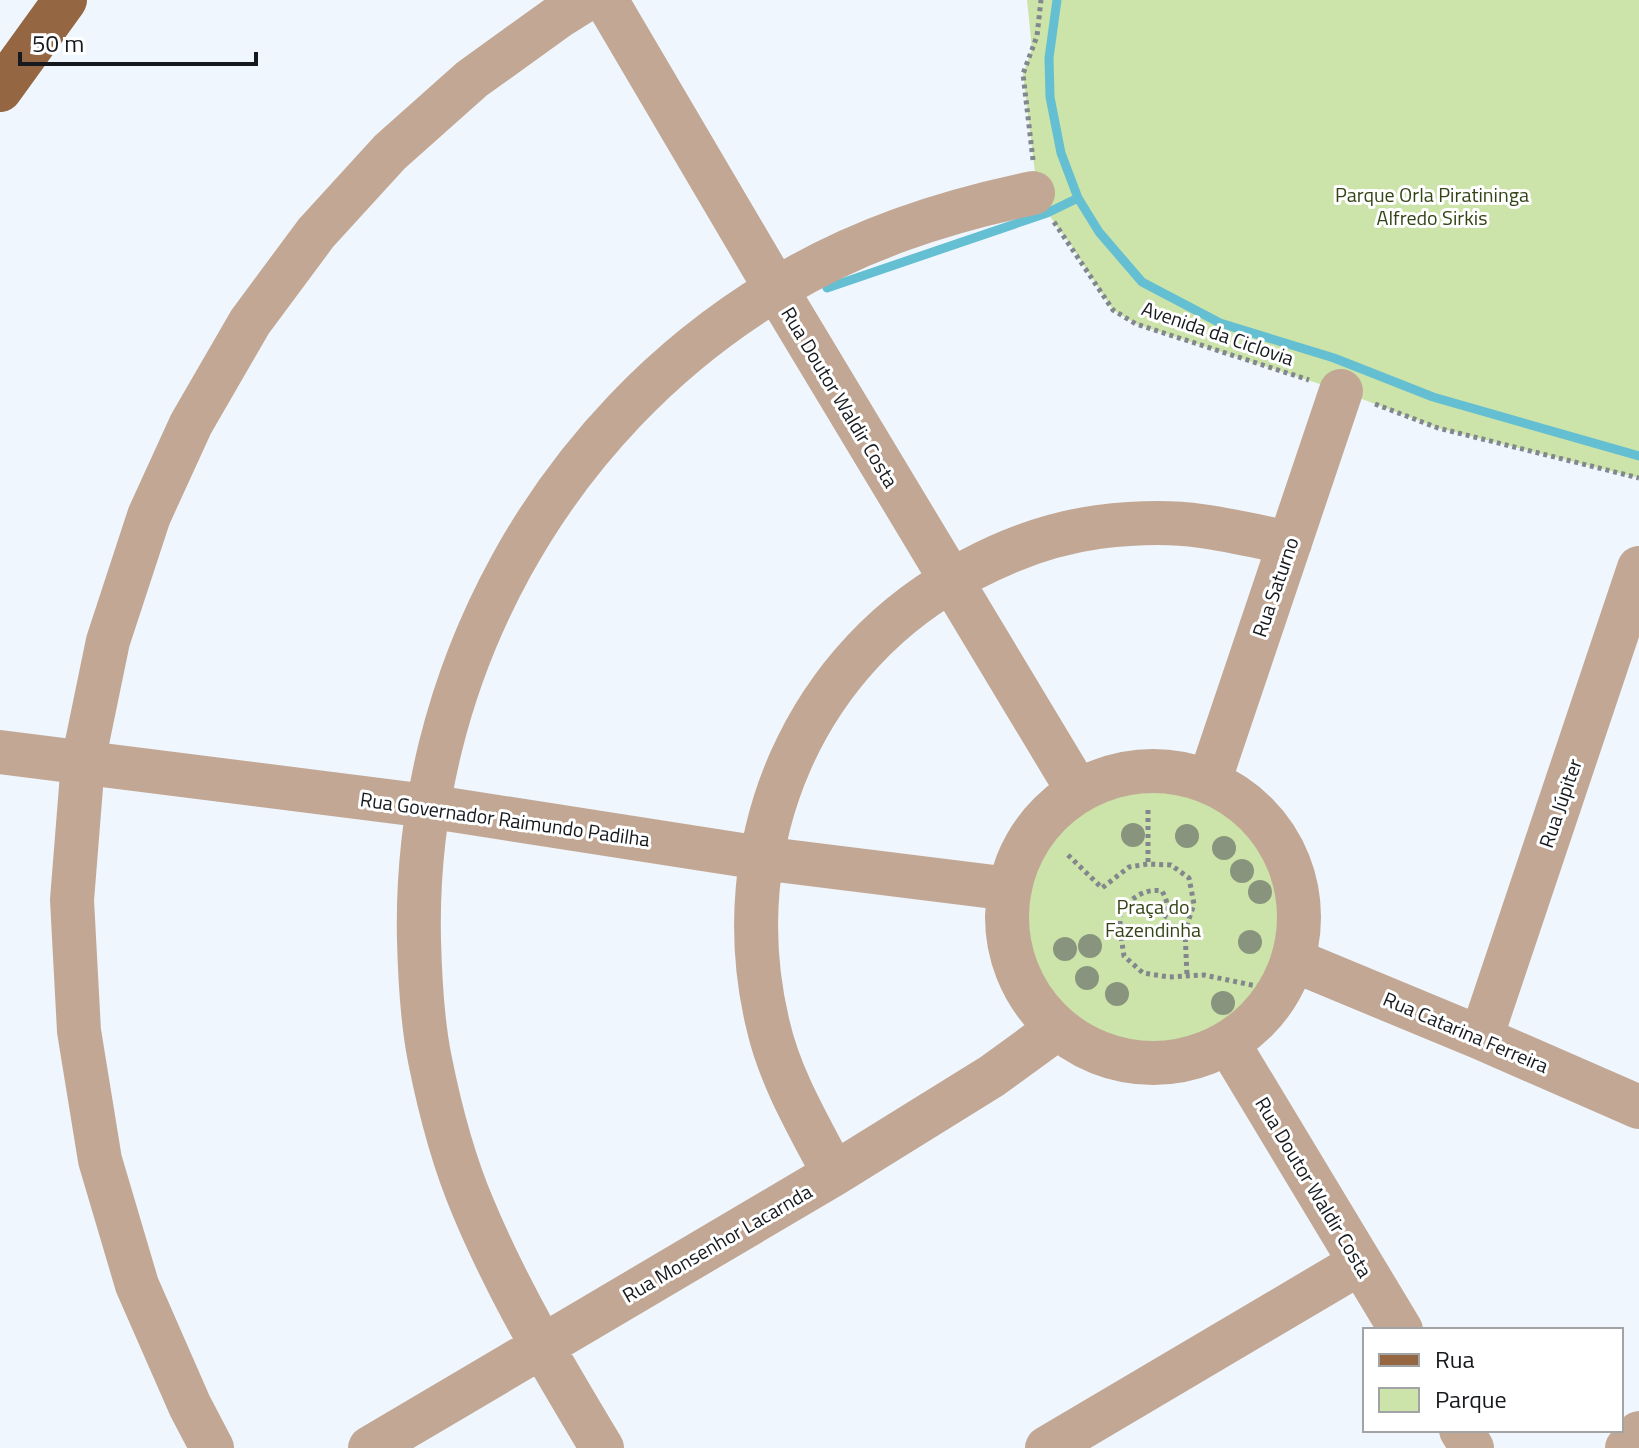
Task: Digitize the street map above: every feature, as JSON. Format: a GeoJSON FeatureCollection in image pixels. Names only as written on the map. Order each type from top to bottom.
{"type":"FeatureCollection","features":[{"type":"Feature","properties":{"kind":"main road"},"geometry":{"type":"LineString","coordinates":[[0,90],[65,0]]}},
{"type":"Feature","properties":{"kind":"street"},"geometry":{"type":"LineString","coordinates":[[212,1448],[190,1406],[137,1285],[100,1160],[79,1031],[72,900],[83,762],[108,641],[149,516],[191,424],[250,322],[316,233],[390,152],[472,79],[585,0]]}},
{"type":"Feature","properties":{"kind":"street","name":"Rua Doutor Waldir Costa"},"geometry":{"type":"LineString","coordinates":[[606,0],[1078,791]]}},
{"type":"Feature","properties":{"kind":"street"},"geometry":{"type":"LineString","coordinates":[[602,1448],[503,1274],[471,1205],[447,1132],[429,1057],[420,981],[418,904],[427,806],[459,679],[488,609],[529,534],[578,464],[634,401],[697,344],[776,289],[840,254],[919,222],[975,205],[1033,193]]}},
{"type":"Feature","properties":{"kind":"street","name":"Rua Saturno"},"geometry":{"type":"LineString","coordinates":[[1209,782],[1341,391]]}},
{"type":"Feature","properties":{"kind":"street"},"geometry":{"type":"LineString","coordinates":[[834,1174],[784,1076],[768,1027],[758,976],[755,924],[768,822],[785,773],[807,726],[836,682],[869,643],[908,609],[950,580],[996,556],[1045,539],[1095,528],[1146,523],[1198,526],[1290,543]]}},
{"type":"Feature","properties":{"kind":"street","name":"Rua Júpiter"},"geometry":{"type":"LineString","coordinates":[[1481,1038],[1639,568]]}},
{"type":"Feature","properties":{"kind":"street","name":"Rua Governador Raimundo Padilha"},"geometry":{"type":"LineString","coordinates":[[0,752],[427,806],[761,858],[1010,889]]}},
{"type":"Feature","properties":{"kind":"street"},"geometry":{"type":"LineString","coordinates":[[1172,772],[1209,782],[1237,798],[1261,820],[1285,855],[1293,875],[1298,907],[1297,939],[1286,976],[1265,1012],[1248,1029],[1208,1053],[1186,1060],[1141,1063],[1118,1060],[1096,1052],[1058,1028],[1040,1010],[1015,965],[1007,914],[1010,889],[1023,850],[1054,810],[1078,791],[1114,776],[1172,772]]}},
{"type":"Feature","properties":{"kind":"street","name":"Rua Catarina Ferreira"},"geometry":{"type":"LineString","coordinates":[[1286,976],[1481,1038],[1639,1107]]}},
{"type":"Feature","properties":{"kind":"street","name":"Rua Monsenhor Lacarnda"},"geometry":{"type":"LineString","coordinates":[[370,1448],[834,1174],[992,1076],[1058,1028]]}},
{"type":"Feature","properties":{"kind":"street","name":"Rua Doutor Waldir Costa"},"geometry":{"type":"LineString","coordinates":[[1228,1043],[1400,1328]]}},
{"type":"Feature","properties":{"kind":"street"},"geometry":{"type":"LineString","coordinates":[[1047,1448],[1360,1263]]}},
{"type":"Feature","properties":{"kind":"street"},"geometry":{"type":"LineString","coordinates":[[1627,1448],[1639,1433]]}},
{"type":"Feature","properties":{"kind":"path"},"geometry":{"type":"LineString","coordinates":[[1033,193],[1035,173],[1023,74],[1037,36],[1041,0]]}},
{"type":"Feature","properties":{"kind":"path","name":"Avenida da Ciclovia"},"geometry":{"type":"LineString","coordinates":[[1033,193],[1113,310],[1136,324],[1341,391],[1438,428],[1639,478]]}},
{"type":"Feature","properties":{"kind":"path"},"geometry":{"type":"LineString","coordinates":[[1148,810],[1148,864]]}},
{"type":"Feature","properties":{"kind":"path"},"geometry":{"type":"LineString","coordinates":[[1068,855],[1102,888],[1129,867],[1148,864],[1171,865],[1189,878],[1194,904],[1185,931],[1187,976]]}},
{"type":"Feature","properties":{"kind":"path"},"geometry":{"type":"LineString","coordinates":[[1164,918],[1168,912],[1162,891],[1151,889],[1120,909],[1124,956],[1143,973],[1169,977],[1204,975],[1258,985],[1286,976]]}},
{"type":"Feature","properties":{"kind":"green space","name":"Parque Orla Piratininga Alfredo Sirkis"},"geometry":{"type":"Polygon","coordinates":[[[1027,0],[1639,0],[1639,478],[1438,428],[1341,391],[1136,324],[1113,310],[1033,193],[1035,173],[1023,74],[1032,49],[1027,0]]]}},
{"type":"Feature","properties":{"kind":"green space","name":"Praça do Fazendinha"},"geometry":{"type":"Polygon","coordinates":[[[1142,790],[1166,790],[1203,799],[1235,818],[1253,836],[1272,868],[1279,892],[1279,942],[1272,966],[1253,998],[1235,1016],[1191,1039],[1166,1044],[1142,1044],[1105,1035],[1073,1016],[1055,998],[1032,954],[1027,929],[1027,905],[1036,868],[1055,836],[1073,818],[1117,795],[1142,790]]]}},
{"type":"Feature","properties":{"kind":"waterway"},"geometry":{"type":"LineString","coordinates":[[1057,0],[1049,58],[1050,97],[1061,153],[1078,198],[1099,232],[1142,282],[1220,323],[1334,358],[1433,397],[1639,456]]}},
{"type":"Feature","properties":{"kind":"waterway"},"geometry":{"type":"LineString","coordinates":[[827,288],[1047,213],[1078,198]]}}]}
